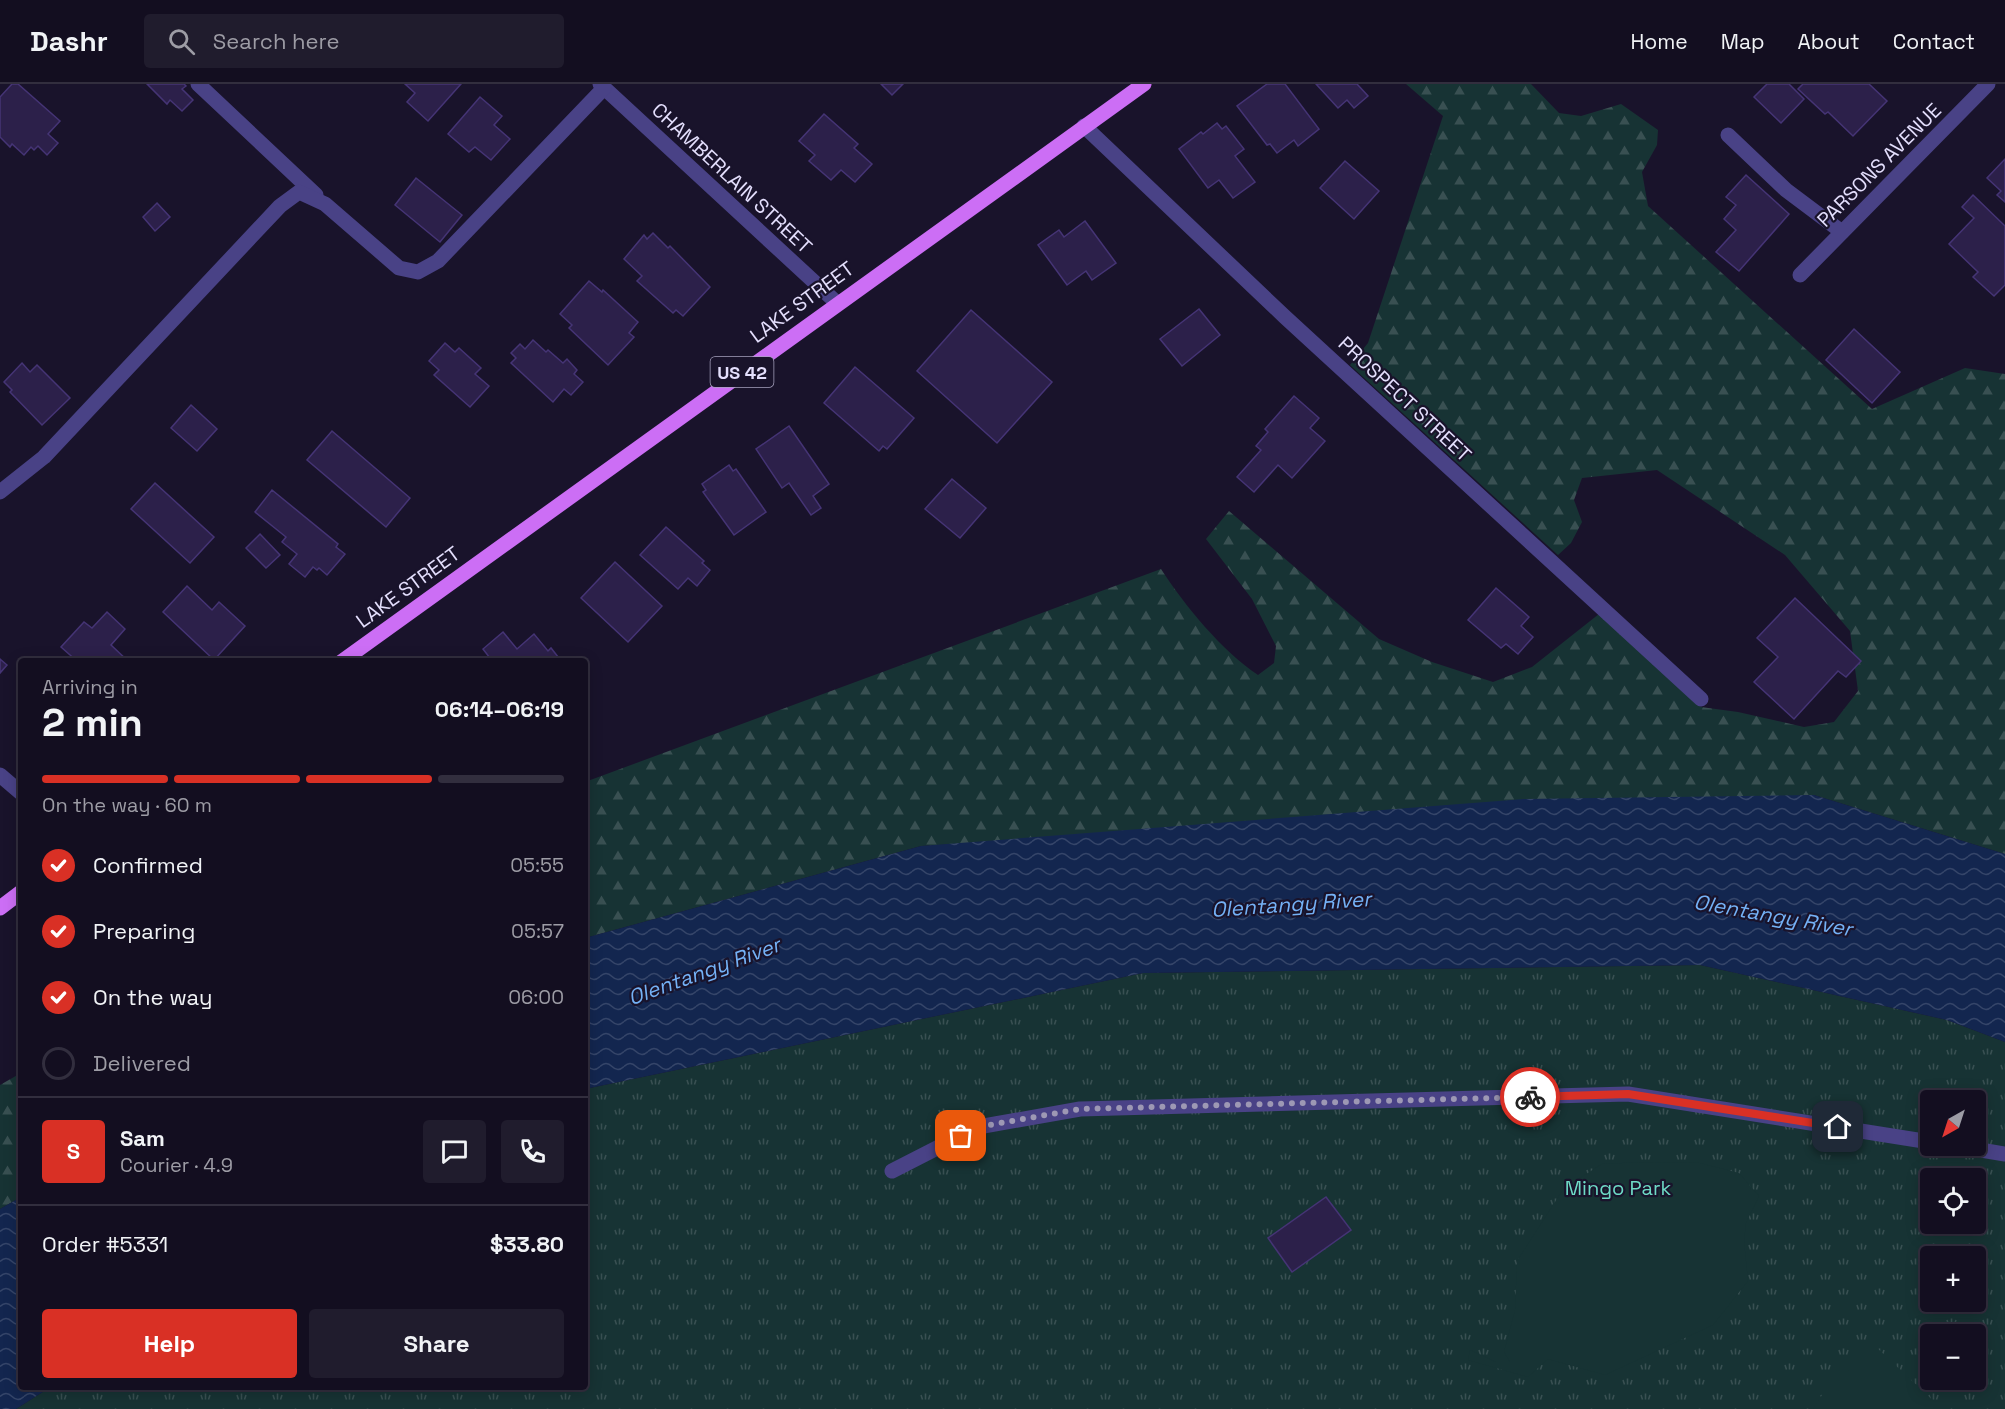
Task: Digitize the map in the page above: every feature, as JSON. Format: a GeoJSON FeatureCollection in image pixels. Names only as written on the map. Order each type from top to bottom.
{"type":"FeatureCollection","features":[{"type":"Feature","properties":{"kind":"main road","name":"LAKE STREET"},"geometry":{"type":"LineString","coordinates":[[347,658],[1144,84]]}},
{"type":"Feature","properties":{"kind":"main road"},"geometry":{"type":"LineString","coordinates":[[0,908],[18,894]]}},
{"type":"Feature","properties":{"kind":"street"},"geometry":{"type":"LineString","coordinates":[[198,84],[325,204],[399,268],[418,272],[438,261],[602,86]]}},
{"type":"Feature","properties":{"kind":"street","name":"PARSONS AVENUE"},"geometry":{"type":"LineString","coordinates":[[1800,275],[1988,84]]}},
{"type":"Feature","properties":{"kind":"street","name":"CHAMBERLAIN STREET"},"geometry":{"type":"LineString","coordinates":[[602,86],[837,303]]}},
{"type":"Feature","properties":{"kind":"street","name":"PROSPECT STREET"},"geometry":{"type":"LineString","coordinates":[[1084,126],[1285,317],[1701,699]]}},
{"type":"Feature","properties":{"kind":"street"},"geometry":{"type":"LineString","coordinates":[[1728,135],[1786,190],[1842,232]]}},
{"type":"Feature","properties":{"kind":"street"},"geometry":{"type":"LineString","coordinates":[[0,492],[44,457],[280,206],[299,192],[325,204]]}},
{"type":"Feature","properties":{"kind":"street"},"geometry":{"type":"LineString","coordinates":[[0,775],[18,790]]}},
{"type":"Feature","properties":{"kind":"street"},"geometry":{"type":"LineString","coordinates":[[892,1171],[978,1127],[1080,1109],[1628,1094],[1920,1140]]}},
{"type":"Feature","properties":{"kind":"street"},"geometry":{"type":"LineString","coordinates":[[1986,1151],[2005,1154]]}},
{"type":"Feature","properties":{"kind":"green space"},"geometry":{"type":"Polygon","coordinates":[[[1406,84],[1531,84],[1559,113],[1581,116],[1621,104],[1658,130],[1657,145],[1642,172],[1648,206],[1872,409],[1965,368],[2005,374],[2005,854],[1814,795],[921,846],[588,937],[588,781],[1161,569],[1205,627],[1231,654],[1258,675],[1274,663],[1276,646],[1252,599],[1206,539],[1229,511],[1379,639],[1432,662],[1493,682],[1532,667],[1599,614],[1701,707],[1738,712],[1804,727],[1834,722],[1858,691],[1850,631],[1785,555],[1657,470],[1582,478],[1574,500],[1582,522],[1571,543],[1558,555],[1350,365],[1368,343],[1443,116],[1406,84]]]}},
{"type":"Feature","properties":{"kind":"green space","name":"Mingo Park"},"geometry":{"type":"Polygon","coordinates":[[[1700,965],[1947,1020],[2005,1042],[2005,1409],[16,1409],[46,1390],[588,1390],[588,1088],[1143,973],[1700,965]]]}},
{"type":"Feature","properties":{"kind":"green space"},"geometry":{"type":"Polygon","coordinates":[[[18,1075],[18,1199],[0,1209],[0,1085],[18,1075]]]}},
{"type":"Feature","properties":{"kind":"green space"},"geometry":{"type":"Polygon","coordinates":[[[1700,1163],[1739,1173],[1759,1196],[1746,1223],[1744,1241],[1748,1281],[1713,1325],[1605,1375],[1548,1359],[1528,1377],[1468,1360],[1470,1350],[1496,1362],[1510,1362],[1504,1352],[1515,1310],[1517,1261],[1564,1188],[1602,1164],[1700,1163]]]}},
{"type":"Feature","properties":{"kind":"green space"},"geometry":{"type":"Polygon","coordinates":[[[1875,1346],[1942,1409],[1813,1409],[1822,1395],[1875,1346]]]}},
{"type":"Feature","properties":{"kind":"water","name":"Olentangy River"},"geometry":{"type":"Polygon","coordinates":[[[1814,795],[2005,854],[2005,1042],[1947,1020],[1700,965],[1143,973],[588,1088],[588,937],[921,846],[1524,799],[1814,795]]]}},
{"type":"Feature","properties":{"kind":"water"},"geometry":{"type":"Polygon","coordinates":[[[18,1199],[18,1390],[46,1390],[16,1409],[0,1409],[0,1209],[18,1199]]]}},
{"type":"Feature","properties":{"kind":"building"},"geometry":{"type":"Polygon","coordinates":[[[12,84],[18,84],[60,121],[48,134],[58,143],[47,155],[38,146],[34,150],[31,147],[24,155],[12,144],[10,147],[0,137],[0,97],[12,84]]]}},
{"type":"Feature","properties":{"kind":"building"},"geometry":{"type":"Polygon","coordinates":[[[147,84],[184,84],[186,86],[182,89],[193,100],[182,111],[170,100],[167,104],[147,84]]]}},
{"type":"Feature","properties":{"kind":"building"},"geometry":{"type":"Polygon","coordinates":[[[405,84],[461,84],[428,121],[407,102],[415,93],[405,84]]]}},
{"type":"Feature","properties":{"kind":"building"},"geometry":{"type":"Polygon","coordinates":[[[881,84],[903,84],[892,95],[881,84]]]}},
{"type":"Feature","properties":{"kind":"building"},"geometry":{"type":"Polygon","coordinates":[[[1267,84],[1285,84],[1319,129],[1298,146],[1294,140],[1277,153],[1270,144],[1267,145],[1237,106],[1267,84]]]}},
{"type":"Feature","properties":{"kind":"building"},"geometry":{"type":"Polygon","coordinates":[[[1316,84],[1357,84],[1368,96],[1354,108],[1347,100],[1338,108],[1316,84]]]}},
{"type":"Feature","properties":{"kind":"building"},"geometry":{"type":"Polygon","coordinates":[[[1767,84],[1789,84],[1804,99],[1781,123],[1754,97],[1767,84]]]}},
{"type":"Feature","properties":{"kind":"building"},"geometry":{"type":"Polygon","coordinates":[[[1803,84],[1869,84],[1887,101],[1853,136],[1828,112],[1825,114],[1798,89],[1803,84]]]}},
{"type":"Feature","properties":{"kind":"building"},"geometry":{"type":"Polygon","coordinates":[[[480,97],[502,116],[494,125],[510,139],[491,160],[475,147],[469,152],[448,134],[480,97]]]}},
{"type":"Feature","properties":{"kind":"building"},"geometry":{"type":"Polygon","coordinates":[[[824,114],[858,144],[854,148],[872,164],[855,182],[841,170],[831,180],[809,161],[815,155],[799,141],[824,114]]]}},
{"type":"Feature","properties":{"kind":"building"},"geometry":{"type":"Polygon","coordinates":[[[1217,123],[1222,129],[1226,126],[1244,149],[1235,156],[1255,182],[1233,198],[1219,180],[1208,188],[1179,149],[1217,123]]]}},
{"type":"Feature","properties":{"kind":"building"},"geometry":{"type":"Polygon","coordinates":[[[2005,159],[2005,202],[1997,195],[2001,191],[1987,178],[2005,159]]]}},
{"type":"Feature","properties":{"kind":"building"},"geometry":{"type":"Polygon","coordinates":[[[1345,161],[1379,191],[1354,219],[1320,188],[1345,161]]]}},
{"type":"Feature","properties":{"kind":"building"},"geometry":{"type":"Polygon","coordinates":[[[1746,175],[1789,214],[1739,271],[1716,252],[1736,230],[1724,219],[1736,205],[1726,197],[1746,175]]]}},
{"type":"Feature","properties":{"kind":"building"},"geometry":{"type":"Polygon","coordinates":[[[416,178],[462,215],[440,242],[395,205],[416,178]]]}},
{"type":"Feature","properties":{"kind":"building"},"geometry":{"type":"Polygon","coordinates":[[[1973,195],[2005,226],[2005,285],[1994,296],[1973,277],[1978,272],[1949,244],[1974,218],[1962,207],[1973,195]]]}},
{"type":"Feature","properties":{"kind":"building"},"geometry":{"type":"Polygon","coordinates":[[[157,203],[170,217],[155,231],[143,217],[157,203]]]}},
{"type":"Feature","properties":{"kind":"building"},"geometry":{"type":"Polygon","coordinates":[[[1085,221],[1116,263],[1092,280],[1086,271],[1067,285],[1038,245],[1059,230],[1064,237],[1085,221]]]}},
{"type":"Feature","properties":{"kind":"building"},"geometry":{"type":"Polygon","coordinates":[[[653,233],[668,248],[670,246],[710,287],[683,316],[676,310],[673,313],[637,281],[642,276],[624,259],[644,235],[647,239],[653,233]]]}},
{"type":"Feature","properties":{"kind":"building"},"geometry":{"type":"Polygon","coordinates":[[[589,281],[602,292],[603,290],[638,322],[629,333],[634,337],[608,365],[569,328],[572,325],[560,314],[589,281]]]}},
{"type":"Feature","properties":{"kind":"building"},"geometry":{"type":"Polygon","coordinates":[[[1199,309],[1220,335],[1182,366],[1160,339],[1199,309]]]}},
{"type":"Feature","properties":{"kind":"building"},"geometry":{"type":"Polygon","coordinates":[[[971,310],[1052,382],[997,443],[917,371],[971,310]]]}},
{"type":"Feature","properties":{"kind":"building"},"geometry":{"type":"Polygon","coordinates":[[[1854,329],[1900,372],[1872,403],[1826,360],[1854,329]]]}},
{"type":"Feature","properties":{"kind":"building"},"geometry":{"type":"Polygon","coordinates":[[[533,340],[563,363],[567,359],[577,370],[574,374],[583,382],[571,395],[564,389],[553,402],[511,363],[516,358],[511,353],[520,344],[525,349],[533,340]]]}},
{"type":"Feature","properties":{"kind":"building"},"geometry":{"type":"Polygon","coordinates":[[[445,343],[455,352],[459,348],[481,368],[475,374],[489,386],[470,407],[434,375],[439,370],[429,361],[445,343]]]}},
{"type":"Feature","properties":{"kind":"building"},"geometry":{"type":"Polygon","coordinates":[[[22,363],[30,372],[37,365],[70,398],[42,425],[10,392],[12,390],[4,382],[22,363]]]}},
{"type":"Feature","properties":{"kind":"building"},"geometry":{"type":"Polygon","coordinates":[[[855,367],[914,418],[887,449],[883,446],[879,451],[824,403],[855,367]]]}},
{"type":"Feature","properties":{"kind":"building"},"geometry":{"type":"Polygon","coordinates":[[[1294,396],[1319,418],[1310,428],[1325,441],[1292,478],[1278,465],[1254,492],[1237,477],[1261,450],[1256,446],[1268,432],[1265,429],[1294,396]]]}},
{"type":"Feature","properties":{"kind":"building"},"geometry":{"type":"Polygon","coordinates":[[[191,405],[217,429],[197,451],[171,428],[191,405]]]}},
{"type":"Feature","properties":{"kind":"building"},"geometry":{"type":"Polygon","coordinates":[[[789,426],[829,484],[813,496],[821,508],[811,515],[789,483],[782,488],[756,449],[789,426]]]}},
{"type":"Feature","properties":{"kind":"building"},"geometry":{"type":"Polygon","coordinates":[[[332,431],[410,498],[386,527],[307,460],[332,431]]]}},
{"type":"Feature","properties":{"kind":"building"},"geometry":{"type":"Polygon","coordinates":[[[729,465],[733,471],[736,469],[766,512],[734,535],[703,492],[706,490],[702,484],[729,465]]]}},
{"type":"Feature","properties":{"kind":"building"},"geometry":{"type":"Polygon","coordinates":[[[952,479],[986,508],[960,538],[925,509],[952,479]]]}},
{"type":"Feature","properties":{"kind":"building"},"geometry":{"type":"Polygon","coordinates":[[[155,483],[214,537],[190,563],[131,509],[155,483]]]}},
{"type":"Feature","properties":{"kind":"building"},"geometry":{"type":"Polygon","coordinates":[[[272,490],[338,544],[336,547],[345,554],[327,575],[319,568],[317,570],[313,567],[305,577],[289,564],[297,554],[282,542],[286,537],[255,512],[272,490]]]}},
{"type":"Feature","properties":{"kind":"building"},"geometry":{"type":"Polygon","coordinates":[[[666,527],[704,561],[702,563],[710,570],[697,586],[688,578],[678,589],[640,555],[666,527]]]}},
{"type":"Feature","properties":{"kind":"building"},"geometry":{"type":"Polygon","coordinates":[[[260,534],[280,555],[266,568],[246,548],[260,534]]]}},
{"type":"Feature","properties":{"kind":"building"},"geometry":{"type":"Polygon","coordinates":[[[615,562],[662,606],[628,642],[581,598],[615,562]]]}},
{"type":"Feature","properties":{"kind":"building"},"geometry":{"type":"Polygon","coordinates":[[[187,586],[212,610],[219,602],[245,626],[216,658],[212,658],[163,612],[187,586]]]}},
{"type":"Feature","properties":{"kind":"building"},"geometry":{"type":"Polygon","coordinates":[[[1496,588],[1529,617],[1521,626],[1533,637],[1518,654],[1506,644],[1501,648],[1468,620],[1496,588]]]}},
{"type":"Feature","properties":{"kind":"building"},"geometry":{"type":"Polygon","coordinates":[[[1795,598],[1861,661],[1846,677],[1838,671],[1794,719],[1754,682],[1778,657],[1757,638],[1795,598]]]}},
{"type":"Feature","properties":{"kind":"building"},"geometry":{"type":"Polygon","coordinates":[[[107,612],[125,629],[111,645],[125,658],[73,658],[61,647],[84,622],[92,628],[107,612]]]}},
{"type":"Feature","properties":{"kind":"building"},"geometry":{"type":"Polygon","coordinates":[[[503,632],[517,649],[534,634],[548,651],[551,648],[559,658],[490,658],[483,649],[503,632]]]}},
{"type":"Feature","properties":{"kind":"building"},"geometry":{"type":"Polygon","coordinates":[[[0,659],[7,665],[0,673],[0,659]]]}},
{"type":"Feature","properties":{"kind":"building"},"geometry":{"type":"Polygon","coordinates":[[[1326,1197],[1351,1230],[1292,1272],[1268,1238],[1326,1197]]]}},
{"type":"Feature","properties":{"kind":"way so far"},"geometry":{"type":"LineString","coordinates":[[961,1136],[978,1127],[1080,1109],[1530,1097]]}},
{"type":"Feature","properties":{"kind":"route"},"geometry":{"type":"LineString","coordinates":[[1530,1097],[1628,1094],[1838,1127]]}}]}
